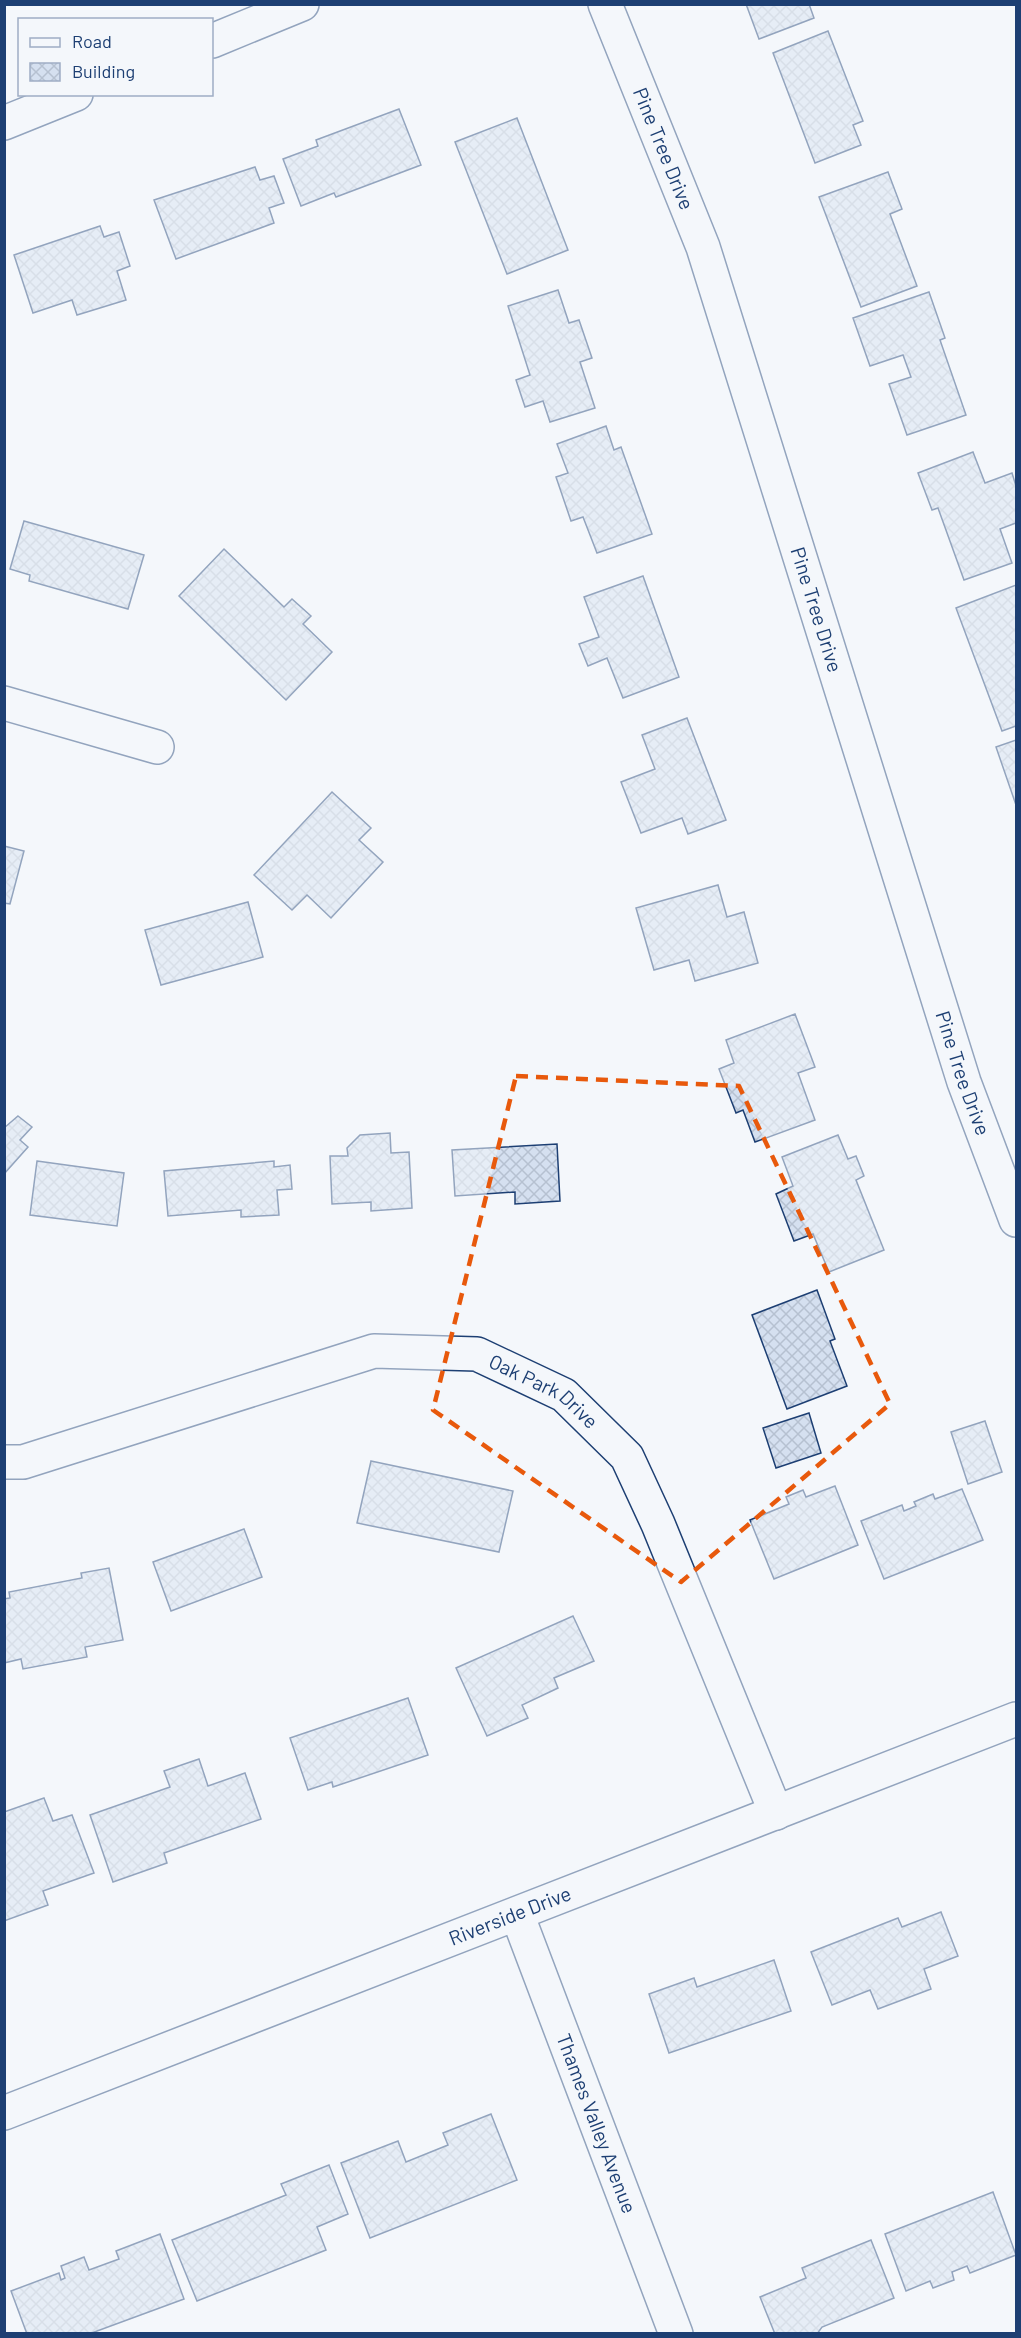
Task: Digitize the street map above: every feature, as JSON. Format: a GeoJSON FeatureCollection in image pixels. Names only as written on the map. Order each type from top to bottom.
{"type":"FeatureCollection","features":[{"type":"Feature","properties":{"kind":"street"},"geometry":{"type":"LineString","coordinates":[[213,41],[302,4]]}},
{"type":"Feature","properties":{"kind":"street","name":"Pine Tree Drive"},"geometry":{"type":"LineString","coordinates":[[605,4],[703,248],[964,1082],[1017,1220]]}},
{"type":"Feature","properties":{"kind":"street"},"geometry":{"type":"LineString","coordinates":[[4,123],[71,96]]}},
{"type":"Feature","properties":{"kind":"street"},"geometry":{"type":"LineString","coordinates":[[4,703],[157,747]]}},
{"type":"Feature","properties":{"kind":"street","name":"Oak Park Drive"},"geometry":{"type":"LineString","coordinates":[[4,1462],[23,1461],[374,1351],[477,1354],[564,1395],[627,1457],[658,1524],[776,1813]]}},
{"type":"Feature","properties":{"kind":"street","name":"Riverside Drive"},"geometry":{"type":"LineString","coordinates":[[4,2113],[1017,1719]]}},
{"type":"Feature","properties":{"kind":"street","name":"Thames Valley Avenue"},"geometry":{"type":"LineString","coordinates":[[517,1914],[676,2334]]}},
{"type":"Feature","properties":{"kind":"highlighted area"},"geometry":{"type":"Polygon","coordinates":[[[516,1076],[739,1086],[890,1404],[681,1582],[433,1410],[516,1076]]]}},
{"type":"Feature","properties":{"kind":"building"},"geometry":{"type":"Polygon","coordinates":[[[746,4],[809,4],[814,18],[759,39],[746,4]]]}},
{"type":"Feature","properties":{"kind":"building"},"geometry":{"type":"Polygon","coordinates":[[[828,31],[863,121],[853,125],[861,145],[815,163],[773,53],[828,31]]]}},
{"type":"Feature","properties":{"kind":"building"},"geometry":{"type":"Polygon","coordinates":[[[399,109],[421,165],[336,197],[334,193],[301,206],[283,159],[318,146],[316,140],[399,109]]]}},
{"type":"Feature","properties":{"kind":"building"},"geometry":{"type":"Polygon","coordinates":[[[517,118],[568,250],[507,274],[455,142],[517,118]]]}},
{"type":"Feature","properties":{"kind":"building"},"geometry":{"type":"Polygon","coordinates":[[[255,167],[260,180],[274,176],[284,203],[269,208],[274,223],[176,259],[154,200],[255,167]]]}},
{"type":"Feature","properties":{"kind":"building"},"geometry":{"type":"Polygon","coordinates":[[[888,172],[902,209],[890,214],[917,286],[861,307],[819,197],[888,172]]]}},
{"type":"Feature","properties":{"kind":"building"},"geometry":{"type":"Polygon","coordinates":[[[100,226],[104,237],[119,232],[130,266],[117,271],[126,300],[77,315],[72,300],[33,313],[14,255],[100,226]]]}},
{"type":"Feature","properties":{"kind":"building"},"geometry":{"type":"Polygon","coordinates":[[[558,290],[569,323],[579,320],[592,358],[580,362],[595,408],[550,422],[543,401],[525,407],[516,380],[530,375],[508,306],[558,290]]]}},
{"type":"Feature","properties":{"kind":"building"},"geometry":{"type":"Polygon","coordinates":[[[929,292],[945,338],[940,340],[966,415],[907,435],[889,384],[911,377],[903,355],[870,366],[853,318],[929,292]]]}},
{"type":"Feature","properties":{"kind":"building"},"geometry":{"type":"Polygon","coordinates":[[[606,426],[614,450],[621,447],[652,534],[597,553],[583,517],[571,521],[556,477],[568,473],[557,444],[606,426]]]}},
{"type":"Feature","properties":{"kind":"building"},"geometry":{"type":"Polygon","coordinates":[[[973,452],[985,483],[1012,473],[1016,486],[1016,523],[1000,529],[1012,563],[964,580],[938,508],[932,510],[918,473],[973,452]]]}},
{"type":"Feature","properties":{"kind":"building"},"geometry":{"type":"Polygon","coordinates":[[[24,521],[144,555],[128,609],[29,581],[30,575],[10,569],[24,521]]]}},
{"type":"Feature","properties":{"kind":"building"},"geometry":{"type":"Polygon","coordinates":[[[224,549],[284,607],[292,599],[311,616],[303,624],[332,652],[286,700],[179,596],[224,549]]]}},
{"type":"Feature","properties":{"kind":"building"},"geometry":{"type":"Polygon","coordinates":[[[643,576],[679,677],[623,698],[607,658],[588,666],[579,644],[599,637],[584,597],[643,576]]]}},
{"type":"Feature","properties":{"kind":"building"},"geometry":{"type":"Polygon","coordinates":[[[1016,585],[1016,726],[1002,731],[956,608],[1016,585]]]}},
{"type":"Feature","properties":{"kind":"building"},"geometry":{"type":"Polygon","coordinates":[[[687,718],[726,820],[688,834],[682,818],[641,833],[621,782],[655,769],[642,735],[687,718]]]}},
{"type":"Feature","properties":{"kind":"building"},"geometry":{"type":"Polygon","coordinates":[[[1016,740],[1016,805],[996,747],[1016,740]]]}},
{"type":"Feature","properties":{"kind":"building"},"geometry":{"type":"Polygon","coordinates":[[[332,792],[371,828],[359,840],[383,862],[331,918],[307,895],[292,910],[254,875],[332,792]]]}},
{"type":"Feature","properties":{"kind":"building"},"geometry":{"type":"Polygon","coordinates":[[[4,846],[24,851],[10,904],[4,903],[4,846]]]}},
{"type":"Feature","properties":{"kind":"building"},"geometry":{"type":"Polygon","coordinates":[[[718,885],[727,917],[744,912],[758,963],[695,981],[689,960],[654,970],[636,908],[718,885]]]}},
{"type":"Feature","properties":{"kind":"building"},"geometry":{"type":"Polygon","coordinates":[[[248,902],[263,957],[161,985],[145,930],[248,902]]]}},
{"type":"Feature","properties":{"kind":"building"},"geometry":{"type":"Polygon","coordinates":[[[795,1014],[815,1067],[798,1073],[815,1120],[755,1142],[743,1110],[736,1113],[719,1069],[734,1063],[726,1040],[795,1014]]]}},
{"type":"Feature","properties":{"kind":"building"},"geometry":{"type":"Polygon","coordinates":[[[18,1116],[32,1127],[20,1140],[28,1147],[4,1174],[4,1128],[18,1116]]]}},
{"type":"Feature","properties":{"kind":"building"},"geometry":{"type":"Polygon","coordinates":[[[390,1133],[391,1153],[409,1152],[412,1208],[371,1211],[371,1202],[332,1204],[330,1156],[348,1156],[347,1148],[360,1135],[390,1133]]]}},
{"type":"Feature","properties":{"kind":"building"},"geometry":{"type":"Polygon","coordinates":[[[838,1135],[848,1159],[856,1156],[864,1176],[856,1180],[884,1250],[829,1272],[813,1234],[794,1241],[776,1194],[793,1186],[782,1157],[838,1135]]]}},
{"type":"Feature","properties":{"kind":"building"},"geometry":{"type":"Polygon","coordinates":[[[557,1144],[560,1201],[515,1204],[515,1192],[455,1196],[452,1150],[557,1144]]]}},
{"type":"Feature","properties":{"kind":"building"},"geometry":{"type":"Polygon","coordinates":[[[37,1161],[124,1173],[117,1226],[30,1215],[37,1161]]]}},
{"type":"Feature","properties":{"kind":"building"},"geometry":{"type":"Polygon","coordinates":[[[274,1161],[274,1167],[290,1165],[292,1189],[277,1190],[279,1215],[241,1217],[241,1210],[168,1216],[164,1171],[274,1161]]]}},
{"type":"Feature","properties":{"kind":"building"},"geometry":{"type":"Polygon","coordinates":[[[817,1290],[835,1339],[830,1341],[847,1386],[787,1409],[752,1315],[817,1290]]]}},
{"type":"Feature","properties":{"kind":"building"},"geometry":{"type":"Polygon","coordinates":[[[809,1413],[821,1453],[776,1468],[763,1428],[809,1413]]]}},
{"type":"Feature","properties":{"kind":"building"},"geometry":{"type":"Polygon","coordinates":[[[985,1421],[1002,1472],[968,1484],[951,1432],[985,1421]]]}},
{"type":"Feature","properties":{"kind":"building"},"geometry":{"type":"Polygon","coordinates":[[[371,1461],[513,1491],[499,1552],[357,1523],[371,1461]]]}},
{"type":"Feature","properties":{"kind":"building"},"geometry":{"type":"Polygon","coordinates":[[[835,1486],[858,1545],[774,1579],[750,1520],[789,1504],[786,1497],[803,1490],[806,1497],[835,1486]]]}},
{"type":"Feature","properties":{"kind":"building"},"geometry":{"type":"Polygon","coordinates":[[[962,1489],[983,1540],[884,1579],[861,1521],[902,1505],[904,1511],[916,1506],[914,1502],[933,1494],[935,1499],[962,1489]]]}},
{"type":"Feature","properties":{"kind":"building"},"geometry":{"type":"Polygon","coordinates":[[[244,1529],[262,1577],[171,1611],[153,1562],[244,1529]]]}},
{"type":"Feature","properties":{"kind":"building"},"geometry":{"type":"Polygon","coordinates":[[[109,1568],[123,1640],[85,1647],[87,1657],[23,1669],[21,1659],[4,1663],[4,1599],[10,1598],[9,1592],[82,1578],[81,1573],[109,1568]]]}},
{"type":"Feature","properties":{"kind":"building"},"geometry":{"type":"Polygon","coordinates":[[[573,1616],[594,1661],[554,1678],[558,1688],[522,1705],[528,1718],[487,1736],[456,1668],[573,1616]]]}},
{"type":"Feature","properties":{"kind":"building"},"geometry":{"type":"Polygon","coordinates":[[[408,1698],[428,1755],[333,1787],[332,1782],[308,1790],[290,1738],[408,1698]]]}},
{"type":"Feature","properties":{"kind":"building"},"geometry":{"type":"Polygon","coordinates":[[[199,1759],[208,1786],[245,1773],[261,1819],[164,1853],[167,1863],[113,1882],[90,1815],[170,1787],[164,1771],[199,1759]]]}},
{"type":"Feature","properties":{"kind":"building"},"geometry":{"type":"Polygon","coordinates":[[[44,1798],[53,1821],[72,1815],[94,1873],[43,1891],[48,1905],[4,1921],[4,1812],[44,1798]]]}},
{"type":"Feature","properties":{"kind":"building"},"geometry":{"type":"Polygon","coordinates":[[[941,1912],[958,1956],[924,1969],[931,1989],[878,2009],[870,1990],[832,2005],[811,1952],[898,1918],[902,1927],[941,1912]]]}},
{"type":"Feature","properties":{"kind":"building"},"geometry":{"type":"Polygon","coordinates":[[[774,1960],[791,2011],[669,2053],[649,1994],[694,1978],[697,1987],[774,1960]]]}},
{"type":"Feature","properties":{"kind":"building"},"geometry":{"type":"Polygon","coordinates":[[[491,2114],[517,2180],[370,2238],[341,2163],[398,2141],[406,2162],[448,2145],[443,2133],[491,2114]]]}},
{"type":"Feature","properties":{"kind":"building"},"geometry":{"type":"Polygon","coordinates":[[[329,2165],[348,2214],[317,2227],[326,2250],[197,2301],[172,2240],[286,2195],[281,2184],[329,2165]]]}},
{"type":"Feature","properties":{"kind":"building"},"geometry":{"type":"Polygon","coordinates":[[[993,2192],[1016,2255],[970,2273],[967,2266],[952,2272],[954,2280],[933,2288],[930,2281],[906,2291],[885,2234],[993,2192]]]}},
{"type":"Feature","properties":{"kind":"building"},"geometry":{"type":"Polygon","coordinates":[[[160,2234],[184,2299],[89,2334],[27,2334],[11,2291],[59,2273],[61,2280],[65,2278],[61,2266],[84,2257],[89,2270],[119,2259],[116,2251],[160,2234]]]}},
{"type":"Feature","properties":{"kind":"building"},"geometry":{"type":"Polygon","coordinates":[[[871,2240],[894,2298],[822,2327],[817,2334],[775,2334],[760,2297],[806,2278],[802,2268],[871,2240]]]}}]}
